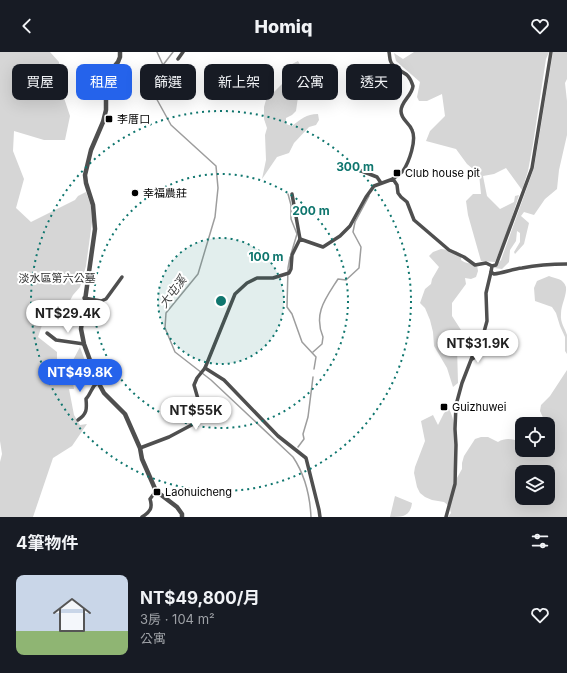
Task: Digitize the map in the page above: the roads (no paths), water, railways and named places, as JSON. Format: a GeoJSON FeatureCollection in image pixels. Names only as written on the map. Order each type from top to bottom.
{"type":"FeatureCollection","features":[{"type":"Feature","properties":{"kind":"street"},"geometry":{"type":"LineString","coordinates":[[120,52],[118,62],[109,73],[106,83],[106,110],[103,122],[91,150],[85,175],[93,206],[95,230],[84,298],[81,329],[84,344],[98,382],[104,394],[125,414],[140,448],[142,459],[156,491],[177,507],[182,514],[182,517]]}},
{"type":"Feature","properties":{"kind":"street"},"geometry":{"type":"LineString","coordinates":[[178,59],[183,52]]}},
{"type":"Feature","properties":{"kind":"street"},"geometry":{"type":"LineString","coordinates":[[300,238],[323,247],[340,236],[350,226],[366,197],[374,186],[393,179],[402,172],[410,156],[415,137],[409,124],[405,121],[401,113],[402,107],[410,96],[413,86],[409,75],[392,65],[389,52]]}},
{"type":"Feature","properties":{"kind":"street"},"geometry":{"type":"LineString","coordinates":[[446,517],[455,484],[456,405],[462,383],[484,332],[487,321],[486,293],[492,266],[496,264],[532,168],[550,52]]}},
{"type":"Feature","properties":{"kind":"street"},"geometry":{"type":"LineString","coordinates":[[354,168],[377,177],[381,184]]}},
{"type":"Feature","properties":{"kind":"street"},"geometry":{"type":"LineString","coordinates":[[393,179],[397,185],[398,193],[407,202],[414,220],[449,250],[464,257],[475,265],[486,263],[492,266]]}},
{"type":"Feature","properties":{"kind":"street"},"geometry":{"type":"LineString","coordinates":[[140,448],[169,437],[200,420],[202,413],[194,385],[204,369],[235,294],[247,283],[257,278],[273,278],[289,273],[291,269],[292,256],[300,238],[292,194]]}},
{"type":"Feature","properties":{"kind":"street"},"geometry":{"type":"LineString","coordinates":[[491,272],[494,274],[542,264],[567,264]]}},
{"type":"Feature","properties":{"kind":"street"},"geometry":{"type":"LineString","coordinates":[[84,298],[101,301],[106,299],[122,276]]}},
{"type":"Feature","properties":{"kind":"street"},"geometry":{"type":"LineString","coordinates":[[47,334],[56,340],[84,344]]}},
{"type":"Feature","properties":{"kind":"street"},"geometry":{"type":"LineString","coordinates":[[472,359],[484,352]]}},
{"type":"Feature","properties":{"kind":"street"},"geometry":{"type":"LineString","coordinates":[[204,369],[224,380],[278,436],[306,458],[320,517]]}},
{"type":"Feature","properties":{"kind":"street"},"geometry":{"type":"LineString","coordinates":[[78,420],[87,412],[86,399],[93,385],[98,382]]}},
{"type":"Feature","properties":{"kind":"street"},"geometry":{"type":"LineString","coordinates":[[142,517],[149,513],[152,505],[150,499],[156,491]]}},
{"type":"Feature","properties":{"kind":"waterway"},"geometry":{"type":"LineString","coordinates":[[157,52],[163,64]]}},
{"type":"Feature","properties":{"kind":"waterway","name":"大屯溪"},"geometry":{"type":"LineString","coordinates":[[173,52],[163,65],[155,96],[171,125],[216,166],[218,188],[215,217],[198,274],[166,313],[165,328],[175,352],[211,380],[293,457],[301,471],[306,486],[311,517]]}},
{"type":"Feature","properties":{"kind":"waterway"},"geometry":{"type":"LineString","coordinates":[[288,194],[291,205],[291,219],[297,234],[291,254]]}},
{"type":"Feature","properties":{"kind":"waterway"},"geometry":{"type":"LineString","coordinates":[[313,352],[322,344],[323,337],[319,320],[325,299],[338,279],[346,280],[359,268],[361,247],[353,232],[355,222],[369,196]]}},
{"type":"Feature","properties":{"kind":"waterway"},"geometry":{"type":"LineString","coordinates":[[290,257],[288,268],[287,307],[292,314],[302,342],[316,357],[314,369]]}},
{"type":"Feature","properties":{"kind":"waterway"},"geometry":{"type":"LineString","coordinates":[[298,447],[304,439],[303,434],[308,417],[313,377]]}},
{"type":"Feature","properties":{"kind":"place","name":"李厝口"},"geometry":{"type":"Point","coordinates":[109,119]}},
{"type":"Feature","properties":{"kind":"place","name":"Club house pit"},"geometry":{"type":"Point","coordinates":[397,173]}},
{"type":"Feature","properties":{"kind":"place","name":"幸福農莊"},"geometry":{"type":"Point","coordinates":[135,193]}},
{"type":"Feature","properties":{"kind":"place","name":"Guizhuwei"},"geometry":{"type":"Point","coordinates":[444,407]}},
{"type":"Feature","properties":{"kind":"place","name":"Laohuicheng"},"geometry":{"type":"Point","coordinates":[157,492]}},
{"type":"Feature","properties":{"kind":"park label","name":"淡水區第六公墓"},"geometry":{"type":"Point","coordinates":[57,278]}}]}
